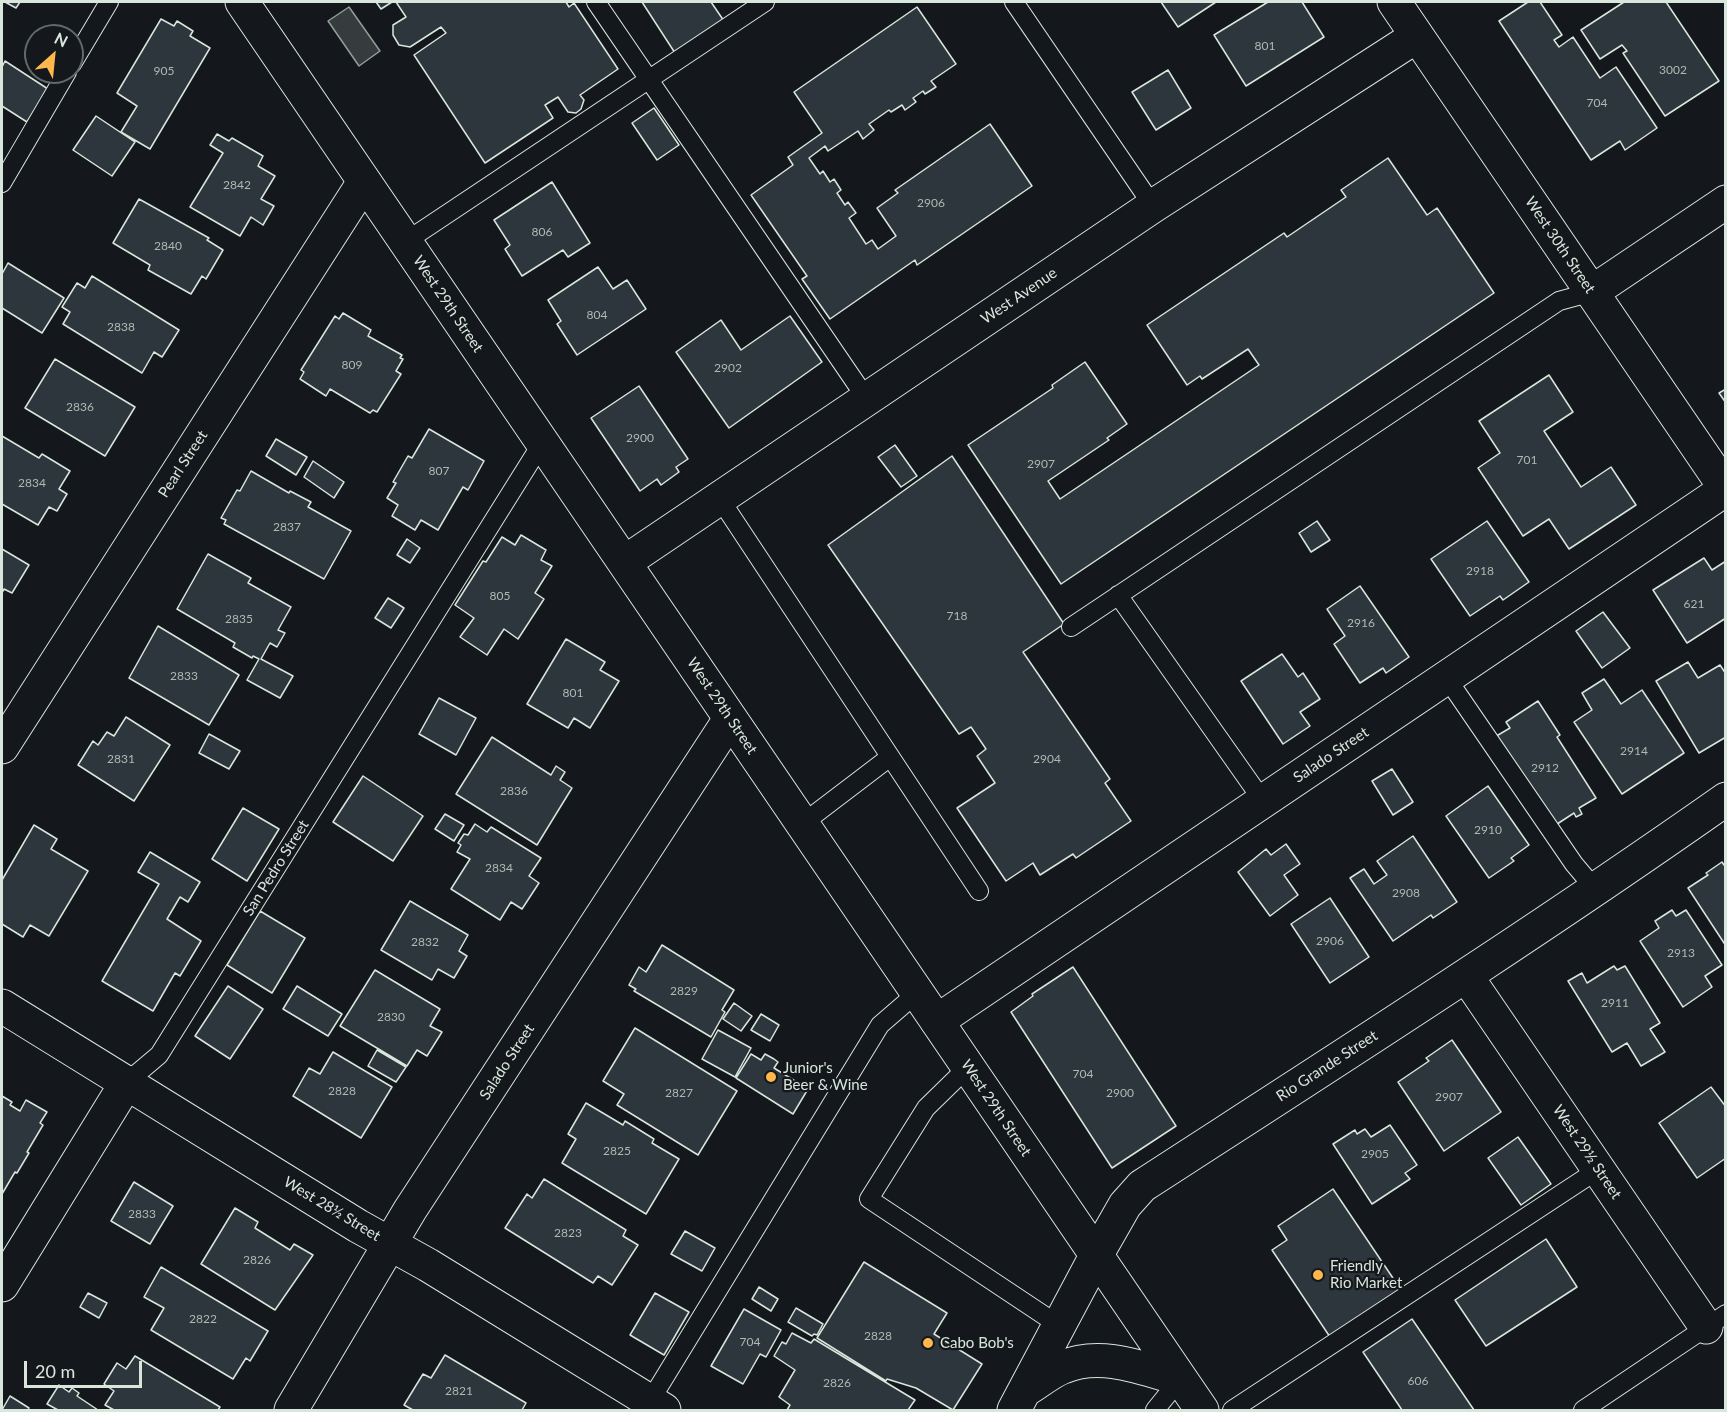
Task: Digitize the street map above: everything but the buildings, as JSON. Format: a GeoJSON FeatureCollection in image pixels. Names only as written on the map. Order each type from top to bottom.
{"type":"FeatureCollection","features":[{"type":"Feature","properties":{"kind":"street","name":"West 29th Street"},"geometry":{"type":"LineString","coordinates":[[242,2],[1202,1410]]}},
{"type":"Feature","properties":{"kind":"street","name":"West 30th Street"},"geometry":{"type":"LineString","coordinates":[[1394,2],[1725,489]]}},
{"type":"Feature","properties":{"kind":"street","name":"West Avenue"},"geometry":{"type":"LineString","coordinates":[[624,562],[1153,206],[1417,36]]}},
{"type":"Feature","properties":{"kind":"street","name":"Pearl Street"},"geometry":{"type":"LineString","coordinates":[[2,747],[364,182]]}},
{"type":"Feature","properties":{"kind":"street"},"geometry":{"type":"LineString","coordinates":[[1592,292],[1725,202]]}},
{"type":"Feature","properties":{"kind":"street","name":"Salado Street"},"geometry":{"type":"LineString","coordinates":[[937,1021],[1725,489]]}},
{"type":"Feature","properties":{"kind":"street","name":"Salado Street"},"geometry":{"type":"LineString","coordinates":[[291,1410],[390,1244],[730,719]]}},
{"type":"Feature","properties":{"kind":"street","name":"Rio Grande Street"},"geometry":{"type":"LineString","coordinates":[[1021,1400],[1097,1254],[1125,1205],[1142,1186],[1467,977],[1725,799]]}},
{"type":"Feature","properties":{"kind":"street","name":"West 29½ Street"},"geometry":{"type":"LineString","coordinates":[[1467,977],[1599,1169],[1716,1320]]}},
{"type":"Feature","properties":{"kind":"street","name":"West 28½ Street"},"geometry":{"type":"LineString","coordinates":[[2,1006],[428,1265],[653,1408]]}},
{"type":"Feature","properties":{"kind":"street","name":"San Pedro Street"},"geometry":{"type":"LineString","coordinates":[[2,1285],[127,1082]]}},
{"type":"Feature","properties":{"kind":"street"},"geometry":{"type":"LineString","coordinates":[[1021,1400],[1062,1367],[1089,1360],[1120,1362],[1180,1379]]}},
{"type":"Feature","properties":{"kind":"lane"},"geometry":{"type":"LineString","coordinates":[[84,44],[109,2]]}},
{"type":"Feature","properties":{"kind":"lane"},"geometry":{"type":"LineString","coordinates":[[596,2],[866,398]]}},
{"type":"Feature","properties":{"kind":"lane"},"geometry":{"type":"LineString","coordinates":[[405,242],[765,2]]}},
{"type":"Feature","properties":{"kind":"lane"},"geometry":{"type":"LineString","coordinates":[[1014,2],[1153,206]]}},
{"type":"Feature","properties":{"kind":"lane"},"geometry":{"type":"LineString","coordinates":[[2,183],[61,84]]}},
{"type":"Feature","properties":{"kind":"lane"},"geometry":{"type":"LineString","coordinates":[[1071,627],[1559,301],[1592,292]]}},
{"type":"Feature","properties":{"kind":"lane","name":"San Pedro Street"},"geometry":{"type":"LineString","coordinates":[[127,1082],[159,1055],[542,443]]}},
{"type":"Feature","properties":{"kind":"lane"},"geometry":{"type":"LineString","coordinates":[[720,499],[979,891]]}},
{"type":"Feature","properties":{"kind":"lane"},"geometry":{"type":"LineString","coordinates":[[1118,595],[1263,801]]}},
{"type":"Feature","properties":{"kind":"lane"},"geometry":{"type":"LineString","coordinates":[[1446,677],[1574,864],[1596,890]]}},
{"type":"Feature","properties":{"kind":"lane"},"geometry":{"type":"LineString","coordinates":[[802,824],[890,757]]}},
{"type":"Feature","properties":{"kind":"lane"},"geometry":{"type":"LineString","coordinates":[[653,1408],[880,1026],[917,993]]}},
{"type":"Feature","properties":{"kind":"lane"},"geometry":{"type":"LineString","coordinates":[[968,1067],[926,1108],[869,1199],[1060,1326]]}},
{"type":"Feature","properties":{"kind":"lane"},"geometry":{"type":"LineString","coordinates":[[1232,1410],[1599,1169]]}},
{"type":"Feature","properties":{"kind":"lane"},"geometry":{"type":"LineString","coordinates":[[1583,1410],[1716,1320]]}},
{"type":"Feature","properties":{"kind":"lane"},"geometry":{"type":"LineString","coordinates":[[1155,1410],[1180,1379]]}},
{"type":"Feature","properties":{"kind":"shaded area"},"geometry":{"type":"Polygon","coordinates":[[[349,7],[380,51],[359,66],[328,21],[349,7]]]}},
{"type":"Feature","properties":{"kind":"place","name":"Junior's Beer & Wine"},"geometry":{"type":"Point","coordinates":[771,1077]}},
{"type":"Feature","properties":{"kind":"place","name":"Friendly Rio Market"},"geometry":{"type":"Point","coordinates":[1318,1275]}},
{"type":"Feature","properties":{"kind":"place","name":"Cabo Bob's"},"geometry":{"type":"Point","coordinates":[928,1343]}}]}
